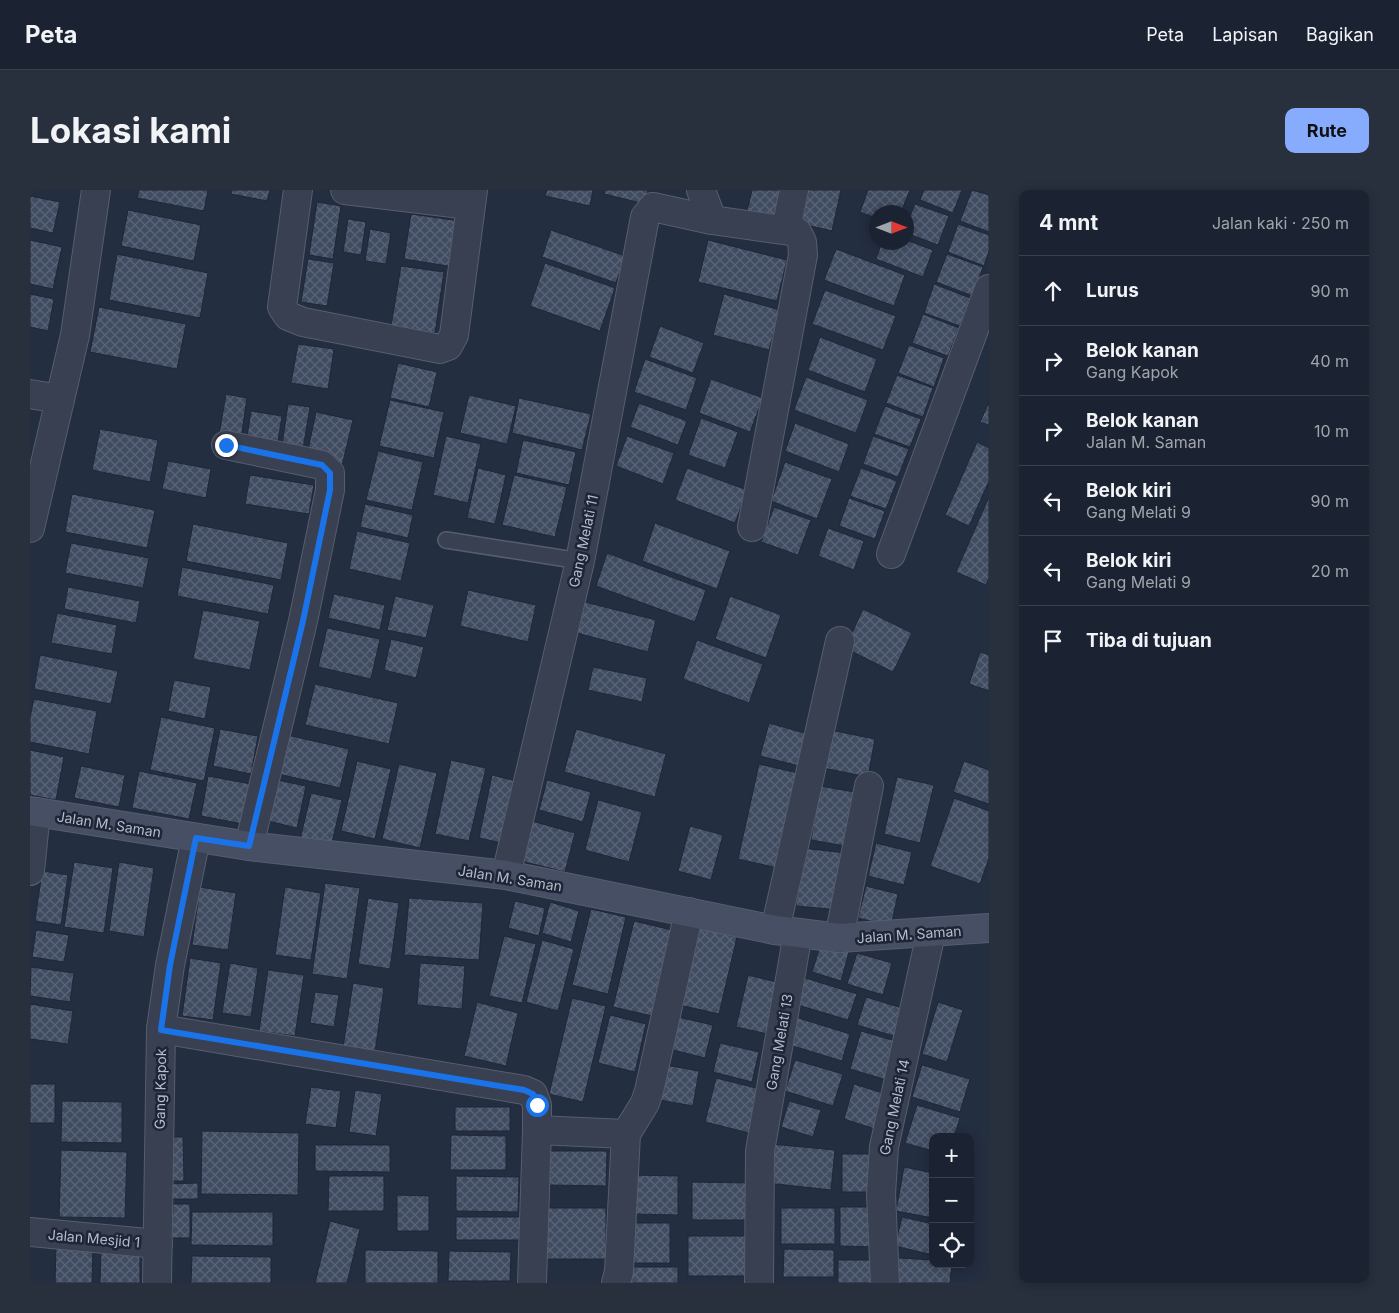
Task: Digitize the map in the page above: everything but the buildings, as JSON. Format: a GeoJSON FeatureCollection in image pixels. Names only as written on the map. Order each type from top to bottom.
{"type":"FeatureCollection","features":[{"type":"Feature","properties":{"kind":"street"},"geometry":{"type":"LineString","coordinates":[[31,518],[75,336],[96,190]]}},
{"type":"Feature","properties":{"kind":"street"},"geometry":{"type":"LineString","coordinates":[[298,190],[282,307],[288,316],[304,322],[440,348],[448,346],[454,336],[472,197],[345,190]]}},
{"type":"Feature","properties":{"kind":"street"},"geometry":{"type":"LineString","coordinates":[[701,190],[712,220],[786,229],[797,232],[802,242],[803,255],[752,527]]}},
{"type":"Feature","properties":{"kind":"street"},"geometry":{"type":"LineString","coordinates":[[786,229],[794,190]]}},
{"type":"Feature","properties":{"kind":"street","name":"Gang Melati 11"},"geometry":{"type":"LineString","coordinates":[[506,875],[580,561],[646,217],[653,207],[712,220]]}},
{"type":"Feature","properties":{"kind":"street"},"geometry":{"type":"LineString","coordinates":[[891,554],[989,289]]}},
{"type":"Feature","properties":{"kind":"street"},"geometry":{"type":"LineString","coordinates":[[30,394],[60,399]]}},
{"type":"Feature","properties":{"kind":"street"},"geometry":{"type":"LineString","coordinates":[[226,445],[322,465],[330,473],[330,490],[303,621],[249,846]]}},
{"type":"Feature","properties":{"kind":"street","name":"Gang Melati 13"},"geometry":{"type":"LineString","coordinates":[[759,1283],[760,1151],[787,932],[840,641]]}},
{"type":"Feature","properties":{"kind":"street"},"geometry":{"type":"LineString","coordinates":[[839,938],[869,786]]}},
{"type":"Feature","properties":{"kind":"street"},"geometry":{"type":"LineString","coordinates":[[30,871],[33,812]]}},
{"type":"Feature","properties":{"kind":"street","name":"Jalan M. Saman"},"geometry":{"type":"LineString","coordinates":[[33,812],[249,846],[506,875],[787,932],[839,938],[989,928]]}},
{"type":"Feature","properties":{"kind":"street","name":"Gang Kapok"},"geometry":{"type":"LineString","coordinates":[[157,1283],[161,1030],[170,965],[196,838]]}},
{"type":"Feature","properties":{"kind":"street"},"geometry":{"type":"LineString","coordinates":[[616,1283],[619,1271],[626,1134],[645,1103],[649,1091],[689,912]]}},
{"type":"Feature","properties":{"kind":"street","name":"Gang Melati 14"},"geometry":{"type":"LineString","coordinates":[[885,1283],[881,1194],[884,1147],[931,933]]}},
{"type":"Feature","properties":{"kind":"street"},"geometry":{"type":"LineString","coordinates":[[161,1030],[524,1090],[533,1094],[537,1105],[537,1130],[532,1283]]}},
{"type":"Feature","properties":{"kind":"street"},"geometry":{"type":"LineString","coordinates":[[537,1130],[626,1134]]}},
{"type":"Feature","properties":{"kind":"street","name":"Jalan Mesjid 1"},"geometry":{"type":"LineString","coordinates":[[30,1232],[158,1244]]}},
{"type":"Feature","properties":{"kind":"lane"},"geometry":{"type":"LineString","coordinates":[[446,540],[580,561]]}},
{"type":"Feature","properties":{"kind":"route"},"geometry":{"type":"LineString","coordinates":[[226,445],[322,465],[330,473],[330,490],[303,621],[249,846],[196,838],[170,965],[161,1030],[524,1090],[533,1094],[537,1105]]}}]}
